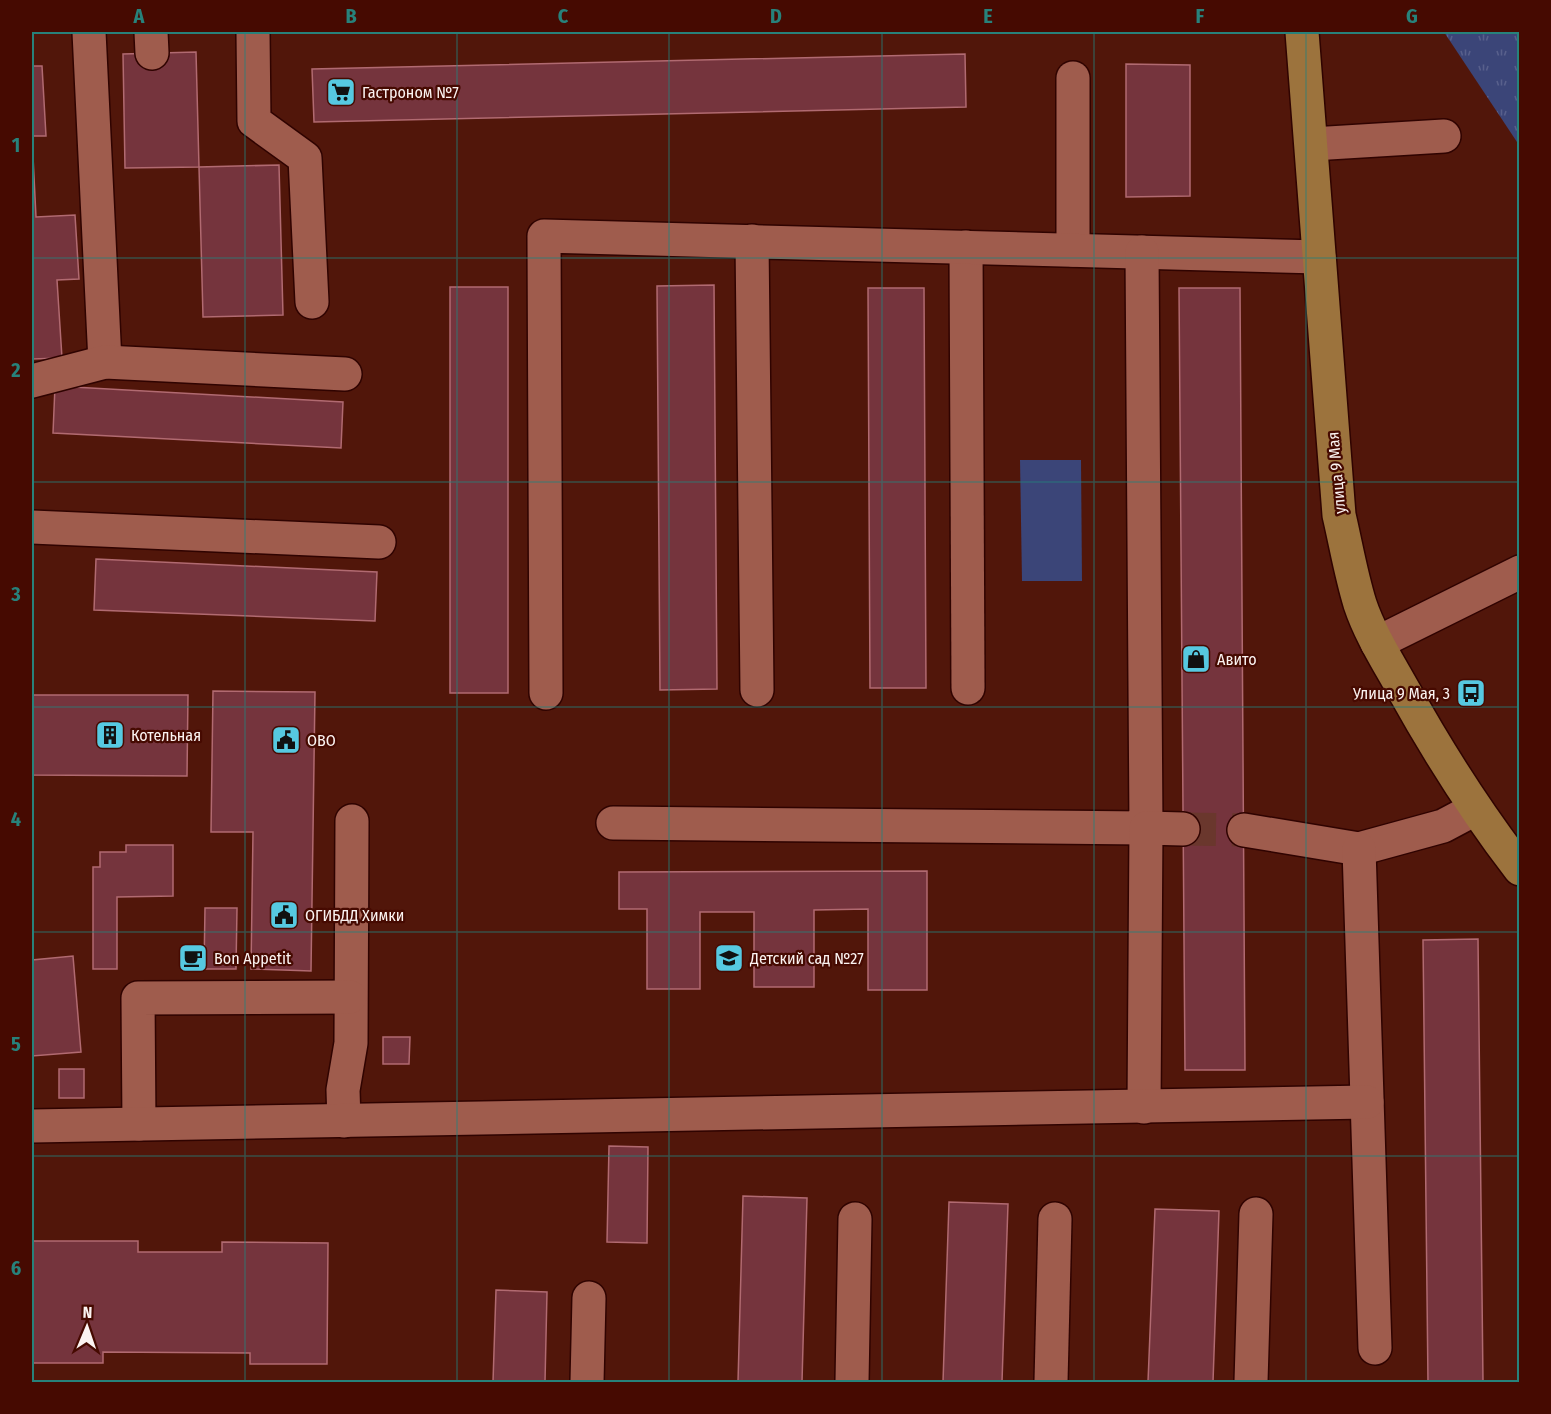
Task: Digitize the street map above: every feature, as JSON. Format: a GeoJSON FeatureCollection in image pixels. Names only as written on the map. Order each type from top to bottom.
{"type":"FeatureCollection","features":[{"type":"Feature","properties":{"kind":"main road","name":"улица 9 Мая"},"geometry":{"type":"LineString","coordinates":[[1302,32],[1339,515],[1361,605],[1377,643],[1418,716],[1475,809],[1519,868]]}},
{"type":"Feature","properties":{"kind":"street"},"geometry":{"type":"LineString","coordinates":[[88,32],[105,362]]}},
{"type":"Feature","properties":{"kind":"street"},"geometry":{"type":"LineString","coordinates":[[253,32],[254,121],[305,158],[312,302]]}},
{"type":"Feature","properties":{"kind":"street"},"geometry":{"type":"LineString","coordinates":[[1073,78],[1073,250]]}},
{"type":"Feature","properties":{"kind":"street"},"geometry":{"type":"LineString","coordinates":[[1312,144],[1444,136]]}},
{"type":"Feature","properties":{"kind":"street"},"geometry":{"type":"LineString","coordinates":[[546,693],[544,236],[1319,256]]}},
{"type":"Feature","properties":{"kind":"street"},"geometry":{"type":"LineString","coordinates":[[752,241],[757,690]]}},
{"type":"Feature","properties":{"kind":"street"},"geometry":{"type":"LineString","coordinates":[[966,247],[968,688]]}},
{"type":"Feature","properties":{"kind":"street"},"geometry":{"type":"LineString","coordinates":[[1142,252],[1146,828],[1144,1107]]}},
{"type":"Feature","properties":{"kind":"street"},"geometry":{"type":"LineString","coordinates":[[32,381],[105,362],[345,374]]}},
{"type":"Feature","properties":{"kind":"street"},"geometry":{"type":"LineString","coordinates":[[32,527],[379,542]]}},
{"type":"Feature","properties":{"kind":"street"},"geometry":{"type":"LineString","coordinates":[[1377,643],[1520,573]]}},
{"type":"Feature","properties":{"kind":"street"},"geometry":{"type":"LineString","coordinates":[[1244,830],[1359,849],[1443,826],[1475,809]]}},
{"type":"Feature","properties":{"kind":"street"},"geometry":{"type":"LineString","coordinates":[[344,1120],[343,1090],[351,1043],[352,821]]}},
{"type":"Feature","properties":{"kind":"street"},"geometry":{"type":"LineString","coordinates":[[613,823],[1183,829]]}},
{"type":"Feature","properties":{"kind":"street"},"geometry":{"type":"LineString","coordinates":[[1359,849],[1375,1348]]}},
{"type":"Feature","properties":{"kind":"street"},"geometry":{"type":"LineString","coordinates":[[139,1124],[138,998],[350,997]]}},
{"type":"Feature","properties":{"kind":"street"},"geometry":{"type":"LineString","coordinates":[[32,1126],[1367,1102]]}},
{"type":"Feature","properties":{"kind":"street"},"geometry":{"type":"LineString","coordinates":[[1251,1383],[1256,1214]]}},
{"type":"Feature","properties":{"kind":"street"},"geometry":{"type":"LineString","coordinates":[[852,1383],[855,1219]]}},
{"type":"Feature","properties":{"kind":"street"},"geometry":{"type":"LineString","coordinates":[[1051,1383],[1055,1219]]}},
{"type":"Feature","properties":{"kind":"street"},"geometry":{"type":"LineString","coordinates":[[587,1383],[589,1298]]}},
{"type":"Feature","properties":{"kind":"green space"},"geometry":{"type":"Polygon","coordinates":[[[1444,32],[1519,32],[1519,145],[1444,32]]]}},
{"type":"Feature","properties":{"kind":"green space"},"geometry":{"type":"Polygon","coordinates":[[[1020,460],[1081,460],[1082,581],[1022,581],[1020,460]]]}},
{"type":"Feature","properties":{"kind":"building"},"geometry":{"type":"Polygon","coordinates":[[[196,52],[199,167],[125,168],[123,54],[196,52]]]}},
{"type":"Feature","properties":{"kind":"building"},"geometry":{"type":"Polygon","coordinates":[[[965,54],[966,107],[314,122],[312,69],[965,54]]]}},
{"type":"Feature","properties":{"kind":"building"},"geometry":{"type":"Polygon","coordinates":[[[1126,64],[1190,65],[1190,196],[1126,197],[1126,64]]]}},
{"type":"Feature","properties":{"kind":"building"},"geometry":{"type":"Polygon","coordinates":[[[32,66],[42,66],[46,136],[32,136],[32,66]]]}},
{"type":"Feature","properties":{"kind":"building"},"geometry":{"type":"Polygon","coordinates":[[[32,136],[36,217],[75,215],[79,279],[57,280],[62,358],[32,359],[32,136]]]}},
{"type":"Feature","properties":{"kind":"building"},"geometry":{"type":"Polygon","coordinates":[[[279,165],[283,315],[203,317],[199,167],[279,165]]]}},
{"type":"Feature","properties":{"kind":"building"},"geometry":{"type":"Polygon","coordinates":[[[714,285],[717,689],[660,690],[657,286],[714,285]]]}},
{"type":"Feature","properties":{"kind":"building"},"geometry":{"type":"Polygon","coordinates":[[[450,287],[508,287],[508,693],[450,693],[450,287]]]}},
{"type":"Feature","properties":{"kind":"building"},"geometry":{"type":"Polygon","coordinates":[[[868,288],[924,288],[926,688],[870,688],[868,288]]]}},
{"type":"Feature","properties":{"kind":"building"},"geometry":{"type":"Polygon","coordinates":[[[1179,288],[1240,288],[1245,1070],[1185,1070],[1179,288]]]}},
{"type":"Feature","properties":{"kind":"building"},"geometry":{"type":"Polygon","coordinates":[[[55,386],[343,402],[341,448],[53,433],[55,386]]]}},
{"type":"Feature","properties":{"kind":"building"},"geometry":{"type":"Polygon","coordinates":[[[96,559],[377,572],[375,621],[94,610],[96,559]]]}},
{"type":"Feature","properties":{"kind":"building"},"geometry":{"type":"Polygon","coordinates":[[[213,691],[315,692],[311,971],[251,969],[253,832],[211,832],[213,691]]]}},
{"type":"Feature","properties":{"kind":"building","name":"Котельная"},"geometry":{"type":"Polygon","coordinates":[[[32,695],[188,695],[187,776],[32,775],[32,695]]]}},
{"type":"Feature","properties":{"kind":"building"},"geometry":{"type":"Polygon","coordinates":[[[126,845],[173,845],[173,896],[117,897],[117,969],[93,969],[93,867],[100,867],[100,852],[126,852],[126,845]]]}},
{"type":"Feature","properties":{"kind":"building"},"geometry":{"type":"Polygon","coordinates":[[[927,871],[927,990],[868,990],[868,909],[814,910],[814,987],[754,987],[754,912],[700,912],[700,989],[647,989],[647,909],[619,909],[619,872],[927,871]]]}},
{"type":"Feature","properties":{"kind":"building"},"geometry":{"type":"Polygon","coordinates":[[[205,908],[237,908],[236,969],[204,969],[205,908]]]}},
{"type":"Feature","properties":{"kind":"building"},"geometry":{"type":"Polygon","coordinates":[[[1478,939],[1483,1382],[1428,1382],[1423,940],[1478,939]]]}},
{"type":"Feature","properties":{"kind":"building"},"geometry":{"type":"Polygon","coordinates":[[[73,956],[81,1052],[32,1056],[32,960],[73,956]]]}},
{"type":"Feature","properties":{"kind":"building"},"geometry":{"type":"Polygon","coordinates":[[[383,1037],[410,1037],[409,1064],[383,1064],[383,1037]]]}},
{"type":"Feature","properties":{"kind":"building"},"geometry":{"type":"Polygon","coordinates":[[[59,1069],[84,1069],[84,1098],[59,1098],[59,1069]]]}},
{"type":"Feature","properties":{"kind":"building"},"geometry":{"type":"Polygon","coordinates":[[[609,1146],[648,1147],[647,1243],[607,1242],[609,1146]]]}},
{"type":"Feature","properties":{"kind":"building"},"geometry":{"type":"Polygon","coordinates":[[[743,1196],[807,1198],[802,1382],[738,1382],[743,1196]]]}},
{"type":"Feature","properties":{"kind":"building"},"geometry":{"type":"Polygon","coordinates":[[[949,1202],[1008,1204],[1002,1382],[943,1382],[949,1202]]]}},
{"type":"Feature","properties":{"kind":"building"},"geometry":{"type":"Polygon","coordinates":[[[1155,1209],[1219,1211],[1213,1382],[1148,1382],[1155,1209]]]}},
{"type":"Feature","properties":{"kind":"building"},"geometry":{"type":"Polygon","coordinates":[[[33,1241],[138,1241],[138,1252],[222,1252],[222,1242],[328,1243],[327,1364],[250,1364],[250,1353],[103,1352],[103,1363],[33,1363],[33,1241]]]}},
{"type":"Feature","properties":{"kind":"building"},"geometry":{"type":"Polygon","coordinates":[[[496,1290],[547,1292],[545,1382],[493,1382],[496,1290]]]}},
{"type":"Feature","properties":{"kind":"tunnel"},"geometry":{"type":"LineString","coordinates":[[1183,829],[1244,830]]}},
{"type":"Feature","properties":{"kind":"place","name":"Гастроном №7"},"geometry":{"type":"Point","coordinates":[341,92]}},
{"type":"Feature","properties":{"kind":"place","name":"Авито"},"geometry":{"type":"Point","coordinates":[1196,659]}},
{"type":"Feature","properties":{"kind":"place","name":"Улица 9 Мая, 3"},"geometry":{"type":"Point","coordinates":[1471,693]}},
{"type":"Feature","properties":{"kind":"place","name":"Котельная"},"geometry":{"type":"Point","coordinates":[110,735]}},
{"type":"Feature","properties":{"kind":"place","name":"ОВО"},"geometry":{"type":"Point","coordinates":[286,740]}},
{"type":"Feature","properties":{"kind":"place","name":"ОГИБДД Химки"},"geometry":{"type":"Point","coordinates":[284,915]}},
{"type":"Feature","properties":{"kind":"place","name":"Bon Appetit"},"geometry":{"type":"Point","coordinates":[193,958]}},
{"type":"Feature","properties":{"kind":"place","name":"Детский сад №27"},"geometry":{"type":"Point","coordinates":[729,958]}}]}
